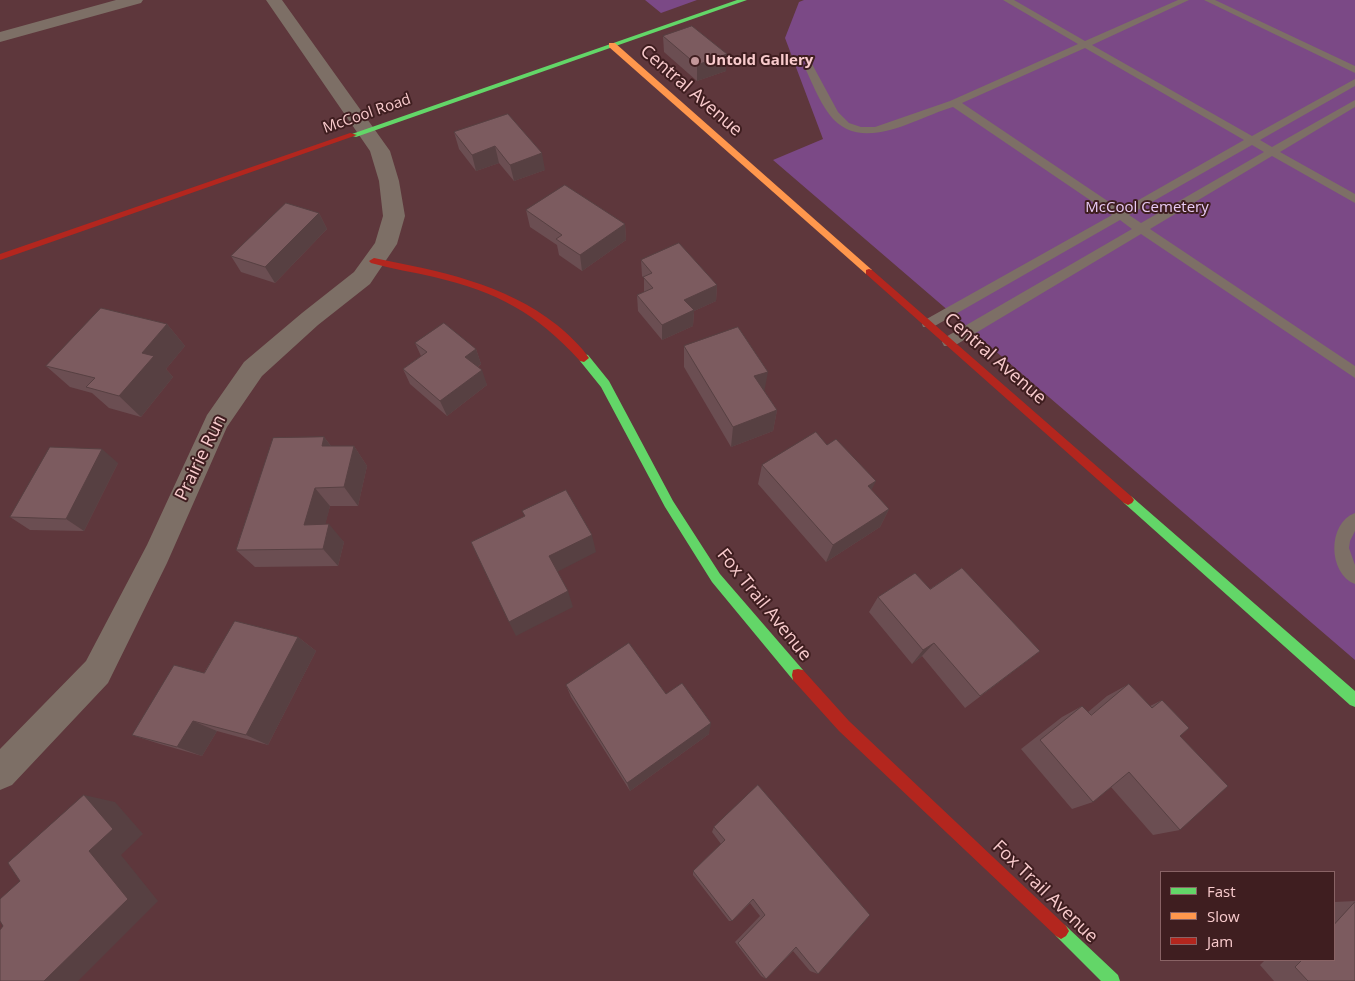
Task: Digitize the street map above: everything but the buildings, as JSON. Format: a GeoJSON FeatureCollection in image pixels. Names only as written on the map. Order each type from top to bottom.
{"type":"FeatureCollection","features":[{"type":"Feature","properties":{"kind":"street"},"geometry":{"type":"LineString","coordinates":[[0,37],[135,0]]}},
{"type":"Feature","properties":{"kind":"street","name":"Prairie Run"},"geometry":{"type":"LineString","coordinates":[[0,773],[97,672],[157,554],[216,422],[253,369],[310,319],[362,278],[386,244],[394,216],[389,182],[380,151],[274,0]]}},
{"type":"Feature","properties":{"kind":"street","name":"McCool Road"},"geometry":{"type":"LineString","coordinates":[[0,257],[744,0]]}},
{"type":"Feature","properties":{"kind":"street","name":"Central Avenue"},"geometry":{"type":"LineString","coordinates":[[612,45],[1355,700]]}},
{"type":"Feature","properties":{"kind":"street","name":"Fox Trail Avenue"},"geometry":{"type":"LineString","coordinates":[[374,261],[467,281],[519,302],[567,338],[605,384],[669,504],[716,578],[781,656],[844,726],[1067,936],[1112,981]]}},
{"type":"Feature","properties":{"kind":"lane"},"geometry":{"type":"LineString","coordinates":[[1007,0],[1355,200]]}},
{"type":"Feature","properties":{"kind":"lane"},"geometry":{"type":"LineString","coordinates":[[809,66],[833,112],[840,121],[854,129],[874,130],[888,127],[939,106],[954,103],[1185,0]]}},
{"type":"Feature","properties":{"kind":"lane"},"geometry":{"type":"LineString","coordinates":[[1208,0],[1355,70]]}},
{"type":"Feature","properties":{"kind":"lane"},"geometry":{"type":"LineString","coordinates":[[928,324],[1355,82]]}},
{"type":"Feature","properties":{"kind":"lane"},"geometry":{"type":"LineString","coordinates":[[954,103],[1355,372]]}},
{"type":"Feature","properties":{"kind":"lane"},"geometry":{"type":"LineString","coordinates":[[949,342],[1355,103]]}},
{"type":"Feature","properties":{"kind":"lane"},"geometry":{"type":"LineString","coordinates":[[1355,520],[1344,533],[1341,547],[1343,560],[1355,578]]}},
{"type":"Feature","properties":{"kind":"green space"},"geometry":{"type":"Polygon","coordinates":[[[645,0],[697,0],[661,13],[645,0]]]}},
{"type":"Feature","properties":{"kind":"green space","name":"McCool Cemetery"},"geometry":{"type":"Polygon","coordinates":[[[804,0],[1355,0],[1355,660],[773,160],[823,139],[785,38],[799,2],[804,0]]]}},
{"type":"Feature","properties":{"kind":"traffic: fast"},"geometry":{"type":"LineString","coordinates":[[353,135],[744,0]]}},
{"type":"Feature","properties":{"kind":"traffic: fast"},"geometry":{"type":"LineString","coordinates":[[584,358],[605,384],[669,504],[716,578],[798,675]]}},
{"type":"Feature","properties":{"kind":"traffic: fast"},"geometry":{"type":"LineString","coordinates":[[1128,500],[1355,700]]}},
{"type":"Feature","properties":{"kind":"traffic: fast"},"geometry":{"type":"LineString","coordinates":[[1061,931],[1112,981]]}},
{"type":"Feature","properties":{"kind":"traffic: slow"},"geometry":{"type":"LineString","coordinates":[[612,45],[869,272]]}},
{"type":"Feature","properties":{"kind":"traffic: jam"},"geometry":{"type":"LineString","coordinates":[[0,257],[353,135]]}},
{"type":"Feature","properties":{"kind":"traffic: jam"},"geometry":{"type":"LineString","coordinates":[[374,261],[462,281],[514,301],[538,315],[561,334],[584,358]]}},
{"type":"Feature","properties":{"kind":"traffic: jam"},"geometry":{"type":"LineString","coordinates":[[869,272],[1128,500]]}},
{"type":"Feature","properties":{"kind":"traffic: jam"},"geometry":{"type":"LineString","coordinates":[[798,675],[844,726],[1061,931]]}},
{"type":"Feature","properties":{"kind":"place","name":"Untold Gallery"},"geometry":{"type":"Point","coordinates":[695,61]}}]}
